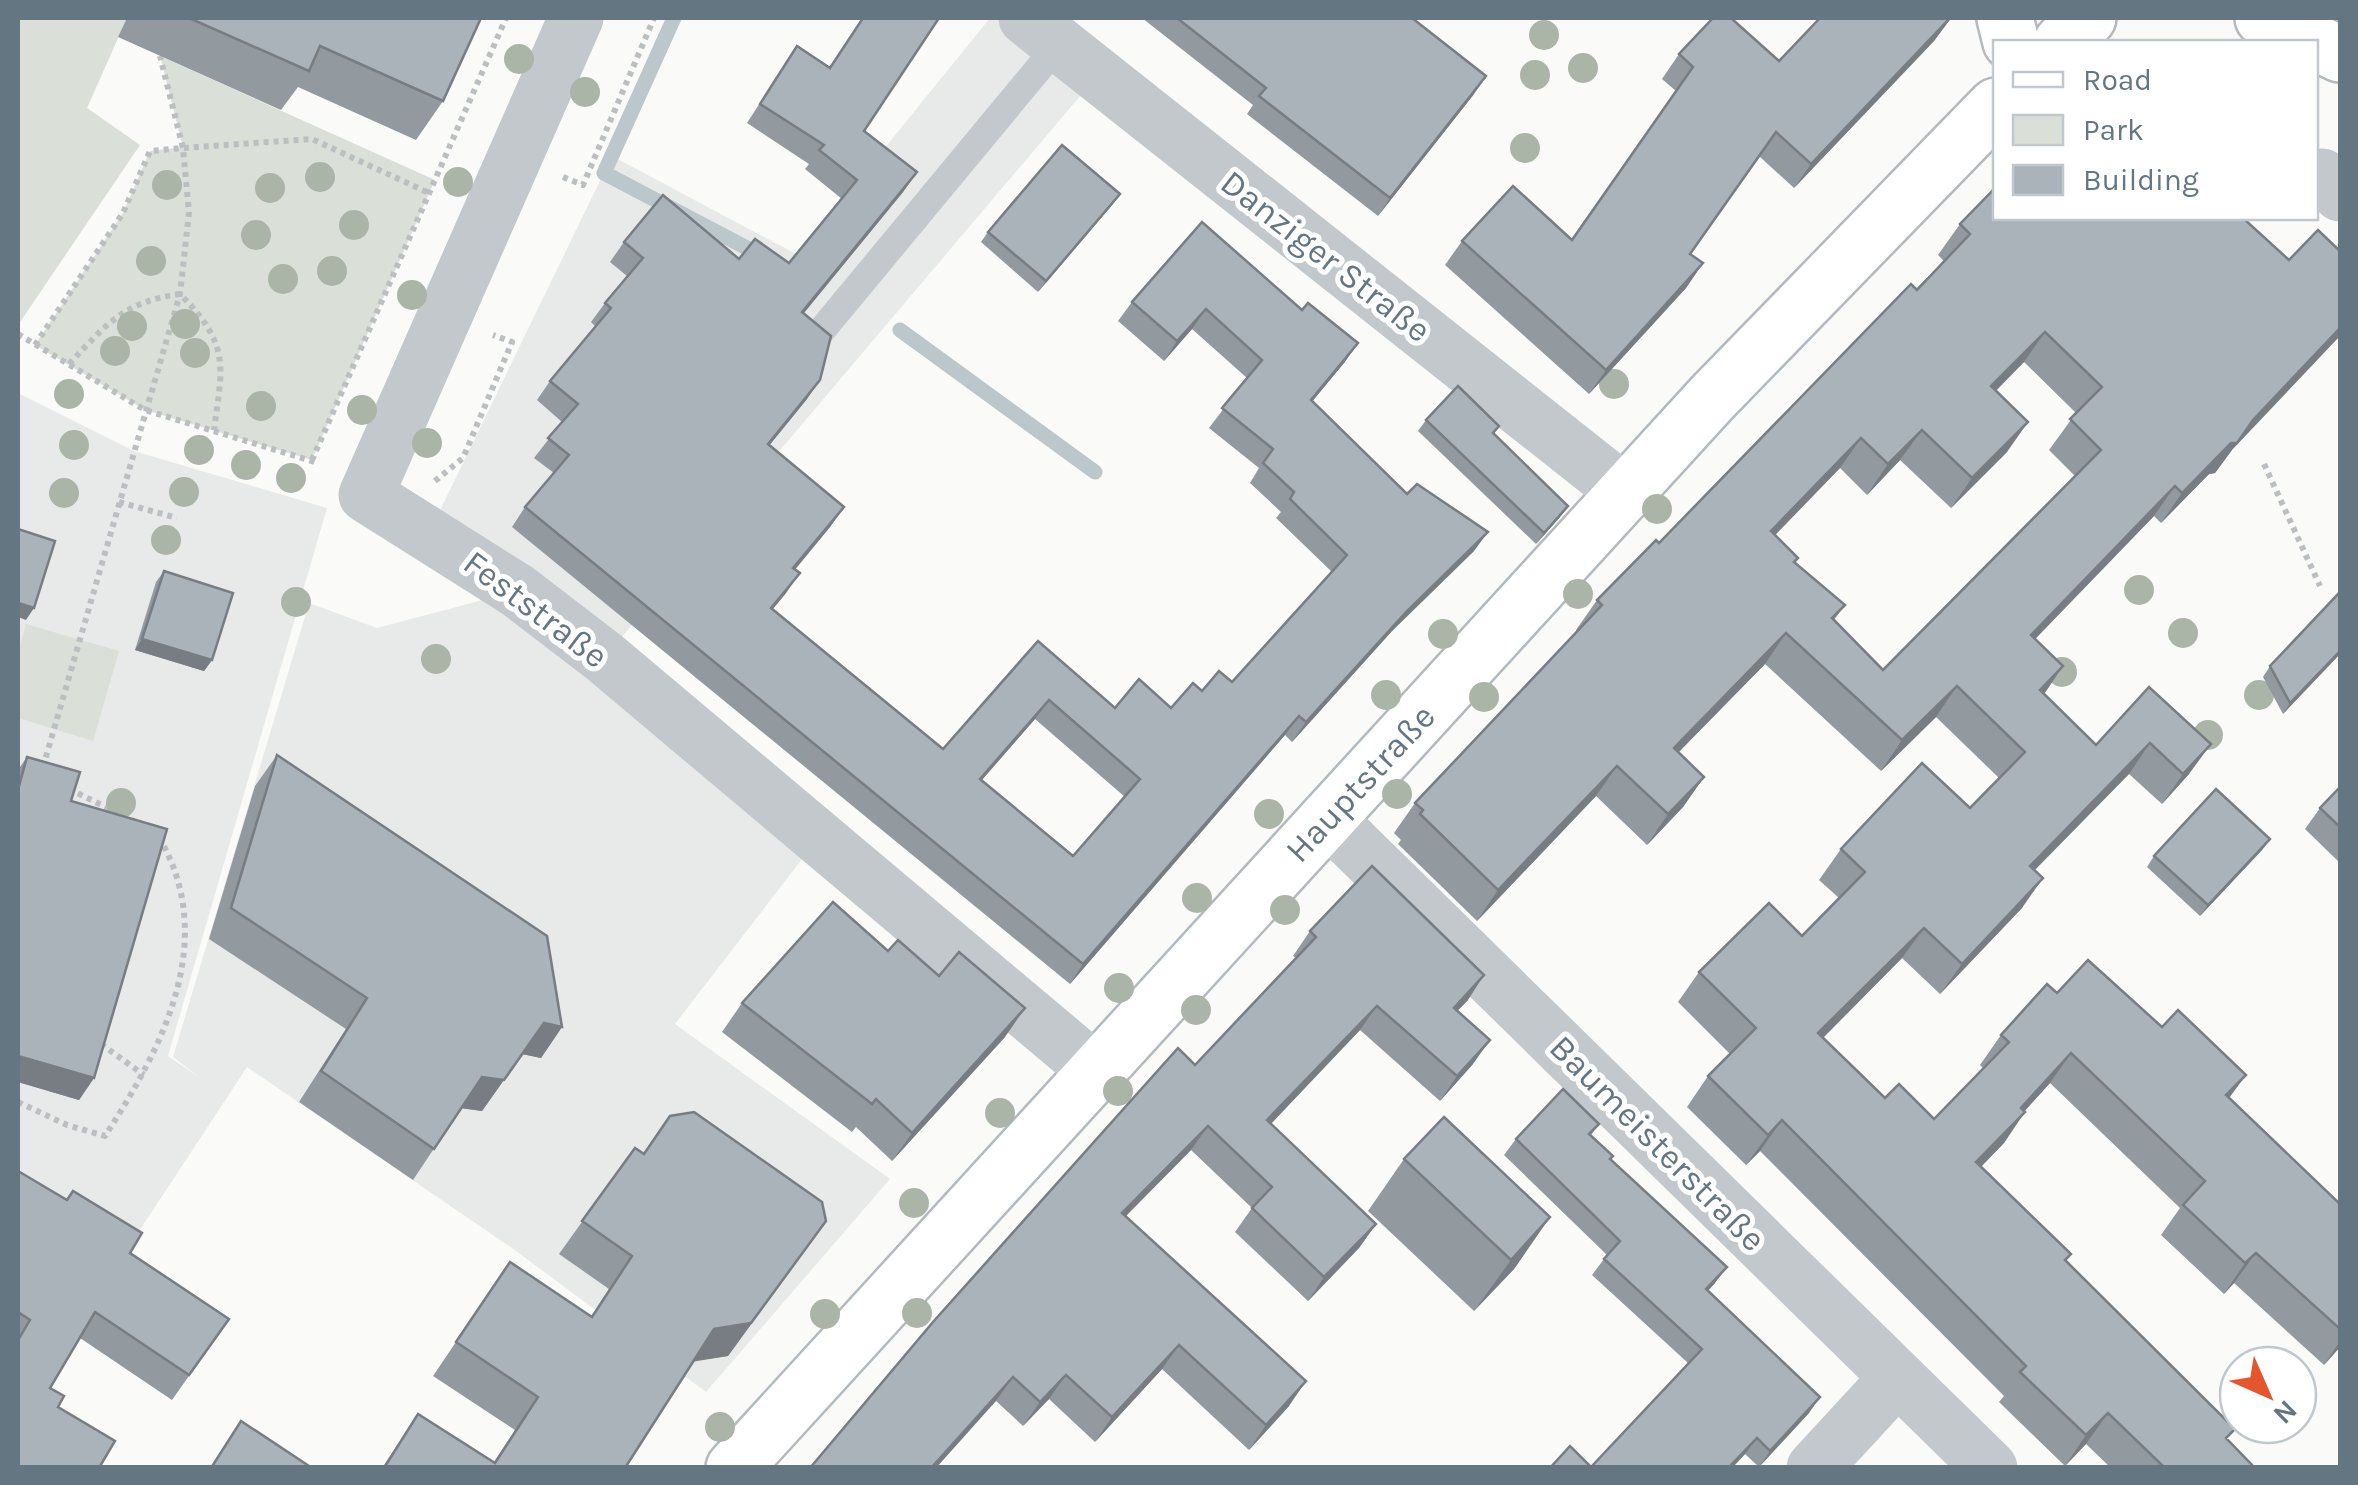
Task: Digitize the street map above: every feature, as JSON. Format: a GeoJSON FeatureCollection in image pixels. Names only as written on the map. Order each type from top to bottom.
{"type":"FeatureCollection","features":[{"type":"Feature","properties":{"kind":"main road"},"geometry":{"type":"LineString","coordinates":[[2064,40],[2088,18]]}},
{"type":"Feature","properties":{"kind":"main road"},"geometry":{"type":"LineString","coordinates":[[2263,18],[2310,40]]}},
{"type":"Feature","properties":{"kind":"main road","name":"Hauptstraße"},"geometry":{"type":"LineString","coordinates":[[734,1468],[1626,493],[1921,178],[1993,109]]}},
{"type":"Feature","properties":{"kind":"street"},"geometry":{"type":"LineString","coordinates":[[381,504],[576,18]]}},
{"type":"Feature","properties":{"kind":"street","name":"Danziger Straße"},"geometry":{"type":"LineString","coordinates":[[1042,31],[1626,493]]}},
{"type":"Feature","properties":{"kind":"street","name":"Feststraße"},"geometry":{"type":"LineString","coordinates":[[381,504],[518,590],[604,658],[1096,1072]]}},
{"type":"Feature","properties":{"kind":"street","name":"Baumeisterstraße"},"geometry":{"type":"LineString","coordinates":[[1327,818],[1990,1468]]}},
{"type":"Feature","properties":{"kind":"street"},"geometry":{"type":"LineString","coordinates":[[1814,1468],[1897,1378]]}},
{"type":"Feature","properties":{"kind":"lane"},"geometry":{"type":"LineString","coordinates":[[822,330],[1042,31]]}},
{"type":"Feature","properties":{"kind":"path"},"geometry":{"type":"LineString","coordinates":[[312,460],[506,18]]}},
{"type":"Feature","properties":{"kind":"path"},"geometry":{"type":"LineString","coordinates":[[547,171],[583,185],[654,18]]}},
{"type":"Feature","properties":{"kind":"path"},"geometry":{"type":"LineString","coordinates":[[41,776],[180,294],[189,213],[183,148],[160,56]]}},
{"type":"Feature","properties":{"kind":"path"},"geometry":{"type":"LineString","coordinates":[[35,345],[123,213],[150,150],[312,138],[429,193]]}},
{"type":"Feature","properties":{"kind":"path"},"geometry":{"type":"LineString","coordinates":[[69,364],[114,315],[146,299],[180,294]]}},
{"type":"Feature","properties":{"kind":"path"},"geometry":{"type":"LineString","coordinates":[[180,294],[205,320],[224,362],[214,430]]}},
{"type":"Feature","properties":{"kind":"path"},"geometry":{"type":"LineString","coordinates":[[18,334],[145,410],[312,460],[381,504],[463,458],[512,342],[480,330]]}},
{"type":"Feature","properties":{"kind":"path"},"geometry":{"type":"LineString","coordinates":[[2264,464],[2320,586]]}},
{"type":"Feature","properties":{"kind":"path"},"geometry":{"type":"LineString","coordinates":[[119,502],[177,518]]}},
{"type":"Feature","properties":{"kind":"path"},"geometry":{"type":"LineString","coordinates":[[57,783],[138,823]]}},
{"type":"Feature","properties":{"kind":"path"},"geometry":{"type":"LineString","coordinates":[[18,1102],[67,1125],[105,1136],[144,1075],[166,1026],[187,948],[182,894],[154,830]]}},
{"type":"Feature","properties":{"kind":"path"},"geometry":{"type":"LineString","coordinates":[[97,1041],[144,1075]]}},
{"type":"Feature","properties":{"kind":"shaded area"},"geometry":{"type":"Polygon","coordinates":[[[990,18],[1024,18],[1097,76],[605,657],[826,828],[675,1024],[890,1179],[706,1392],[512,1248],[247,1067],[128,1248],[18,1182],[18,393],[134,451],[327,508],[168,1056],[199,1077],[173,1057],[309,603],[377,628],[517,591],[430,531],[612,156],[798,255],[990,18]]]}},
{"type":"Feature","properties":{"kind":"green space"},"geometry":{"type":"Polygon","coordinates":[[[18,18],[127,18],[87,108],[140,145],[18,325],[18,18]]]}},
{"type":"Feature","properties":{"kind":"green space"},"geometry":{"type":"Polygon","coordinates":[[[160,56],[435,180],[312,460],[145,410],[35,345],[123,213],[150,151],[183,147],[160,56]]]}},
{"type":"Feature","properties":{"kind":"green space"},"geometry":{"type":"Polygon","coordinates":[[[26,624],[119,651],[93,741],[18,718],[18,653],[26,624]]]}},
{"type":"Feature","properties":{"kind":"building"},"geometry":{"type":"Polygon","coordinates":[[[189,18],[481,18],[443,101],[320,46],[309,71],[189,18]]]}},
{"type":"Feature","properties":{"kind":"building"},"geometry":{"type":"Polygon","coordinates":[[[863,18],[939,18],[864,131],[917,172],[802,312],[831,336],[820,380],[768,444],[844,507],[793,568],[800,573],[771,608],[943,749],[1038,641],[1115,708],[1139,679],[1171,708],[1193,683],[1202,691],[1219,671],[1232,682],[1347,555],[1290,499],[1294,492],[1263,463],[1273,449],[1222,408],[1262,360],[1206,309],[1177,341],[1132,302],[1202,222],[1302,310],[1308,303],[1358,343],[1311,400],[1407,494],[1417,484],[1488,532],[1406,612],[1306,722],[1299,716],[1083,964],[525,507],[569,455],[548,438],[578,404],[550,381],[611,308],[605,303],[643,258],[624,242],[663,195],[739,259],[755,239],[789,263],[857,180],[819,150],[824,145],[760,104],[797,46],[830,68],[863,18]],[[1049,700],[980,779],[1073,856],[1140,779],[1049,700]]]}},
{"type":"Feature","properties":{"kind":"building"},"geometry":{"type":"Polygon","coordinates":[[[1177,18],[1412,18],[1486,76],[1390,198],[1259,96],[1266,88],[1177,18]]]}},
{"type":"Feature","properties":{"kind":"building"},"geometry":{"type":"Polygon","coordinates":[[[1713,18],[1731,18],[1779,61],[1820,18],[1950,18],[1811,164],[1776,132],[1690,254],[1703,263],[1606,370],[1462,241],[1513,186],[1572,240],[1693,67],[1679,54],[1713,18]]]}},
{"type":"Feature","properties":{"kind":"building"},"geometry":{"type":"Polygon","coordinates":[[[1062,145],[1120,194],[1046,281],[988,232],[1062,145]]]}},
{"type":"Feature","properties":{"kind":"building"},"geometry":{"type":"Polygon","coordinates":[[[1993,190],[1993,220],[2245,220],[2289,260],[2318,230],[2340,251],[2340,328],[2253,420],[2237,443],[2231,443],[2182,493],[2175,486],[2031,635],[2063,666],[2040,690],[2096,745],[2149,687],[2211,744],[2183,774],[2150,743],[2030,866],[2043,878],[1962,964],[1924,928],[1818,1033],[1885,1098],[1899,1084],[1934,1119],[2009,1042],[2001,1035],[2047,984],[2057,993],[2088,960],[2162,1027],[2178,1010],[2246,1075],[2226,1095],[2340,1204],[2340,1329],[2256,1253],[2245,1263],[2183,1205],[2205,1181],[2071,1053],[2021,1108],[2025,1112],[1976,1162],[2071,1254],[2065,1260],[2218,1412],[2218,1445],[2233,1445],[2255,1468],[2165,1468],[2108,1413],[2086,1435],[2020,1372],[2026,1366],[1782,1120],[1768,1135],[1708,1076],[1756,1028],[1699,972],[1769,903],[1802,936],[1865,872],[1841,849],[1922,763],[1970,808],[2025,752],[1957,686],[1902,740],[1786,633],[1674,748],[1704,777],[1668,814],[1617,766],[1498,890],[1420,814],[1423,810],[1415,803],[1602,605],[1597,600],[1656,540],[1659,543],[1911,284],[1917,290],[1970,234],[1960,224],[1993,190]],[[2045,332],[1991,386],[2028,422],[1972,478],[1922,430],[1888,464],[1861,438],[1771,531],[1798,558],[1794,562],[1845,605],[1832,618],[1883,670],[2101,450],[2070,419],[2102,387],[2045,332]]]}},
{"type":"Feature","properties":{"kind":"building"},"geometry":{"type":"Polygon","coordinates":[[[1458,386],[1499,426],[1493,433],[1568,506],[1544,533],[1426,420],[1458,386]]]}},
{"type":"Feature","properties":{"kind":"building"},"geometry":{"type":"Polygon","coordinates":[[[18,529],[55,541],[34,608],[18,603],[18,529]]]}},
{"type":"Feature","properties":{"kind":"building"},"geometry":{"type":"Polygon","coordinates":[[[164,571],[233,593],[212,660],[142,639],[164,571]]]}},
{"type":"Feature","properties":{"kind":"building"},"geometry":{"type":"Polygon","coordinates":[[[2340,592],[2340,651],[2290,703],[2270,666],[2340,592]]]}},
{"type":"Feature","properties":{"kind":"building"},"geometry":{"type":"Polygon","coordinates":[[[277,755],[547,936],[562,1027],[544,1023],[504,1080],[482,1077],[434,1149],[321,1071],[367,998],[231,908],[277,755]]]}},
{"type":"Feature","properties":{"kind":"building"},"geometry":{"type":"Polygon","coordinates":[[[27,757],[80,772],[71,801],[167,829],[94,1078],[18,1056],[18,785],[27,757]]]}},
{"type":"Feature","properties":{"kind":"building"},"geometry":{"type":"Polygon","coordinates":[[[2340,787],[2340,827],[2320,808],[2340,787]]]}},
{"type":"Feature","properties":{"kind":"building"},"geometry":{"type":"Polygon","coordinates":[[[2216,789],[2270,839],[2208,905],[2154,856],[2216,789]]]}},
{"type":"Feature","properties":{"kind":"building"},"geometry":{"type":"Polygon","coordinates":[[[1372,866],[1484,975],[1454,1008],[1490,1040],[1457,1076],[1377,1006],[1267,1120],[1376,1224],[1324,1277],[1252,1208],[1272,1187],[1208,1126],[1122,1213],[1306,1381],[1266,1425],[1179,1345],[1112,1417],[1066,1375],[1040,1402],[1013,1377],[931,1468],[810,1468],[933,1322],[1178,1048],[1195,1065],[1316,937],[1310,931],[1372,866]]]}},
{"type":"Feature","properties":{"kind":"building"},"geometry":{"type":"Polygon","coordinates":[[[833,902],[888,951],[898,940],[939,976],[959,952],[1025,1008],[912,1133],[876,1099],[872,1104],[742,1003],[833,902]]]}},
{"type":"Feature","properties":{"kind":"building"},"geometry":{"type":"Polygon","coordinates":[[[1563,1089],[1599,1124],[1589,1134],[1613,1156],[1610,1159],[1727,1267],[1706,1289],[1820,1397],[1770,1451],[1757,1438],[1728,1468],[1550,1468],[1570,1446],[1591,1467],[1702,1349],[1604,1259],[1620,1241],[1516,1139],[1563,1089]]]}},
{"type":"Feature","properties":{"kind":"building"},"geometry":{"type":"Polygon","coordinates":[[[694,1112],[822,1202],[826,1221],[751,1323],[714,1329],[625,1468],[384,1468],[418,1414],[495,1463],[538,1397],[456,1342],[510,1262],[592,1317],[632,1256],[582,1221],[635,1148],[644,1154],[670,1116],[694,1112]]]}},
{"type":"Feature","properties":{"kind":"building"},"geometry":{"type":"Polygon","coordinates":[[[1444,1117],[1550,1217],[1511,1260],[1404,1159],[1444,1117]]]}},
{"type":"Feature","properties":{"kind":"building"},"geometry":{"type":"Polygon","coordinates":[[[18,1171],[67,1200],[73,1191],[142,1233],[130,1253],[229,1319],[189,1375],[95,1312],[50,1388],[64,1396],[58,1407],[115,1441],[99,1468],[18,1468],[18,1340],[30,1320],[18,1312],[18,1171]]]}},
{"type":"Feature","properties":{"kind":"building"},"geometry":{"type":"Polygon","coordinates":[[[241,1421],[312,1468],[211,1468],[241,1421]]]}},
{"type":"Feature","properties":{"kind":"waterway"},"geometry":{"type":"LineString","coordinates":[[674,18],[604,173],[764,257]]}},
{"type":"Feature","properties":{"kind":"waterway"},"geometry":{"type":"LineString","coordinates":[[900,330],[1095,472]]}}]}
